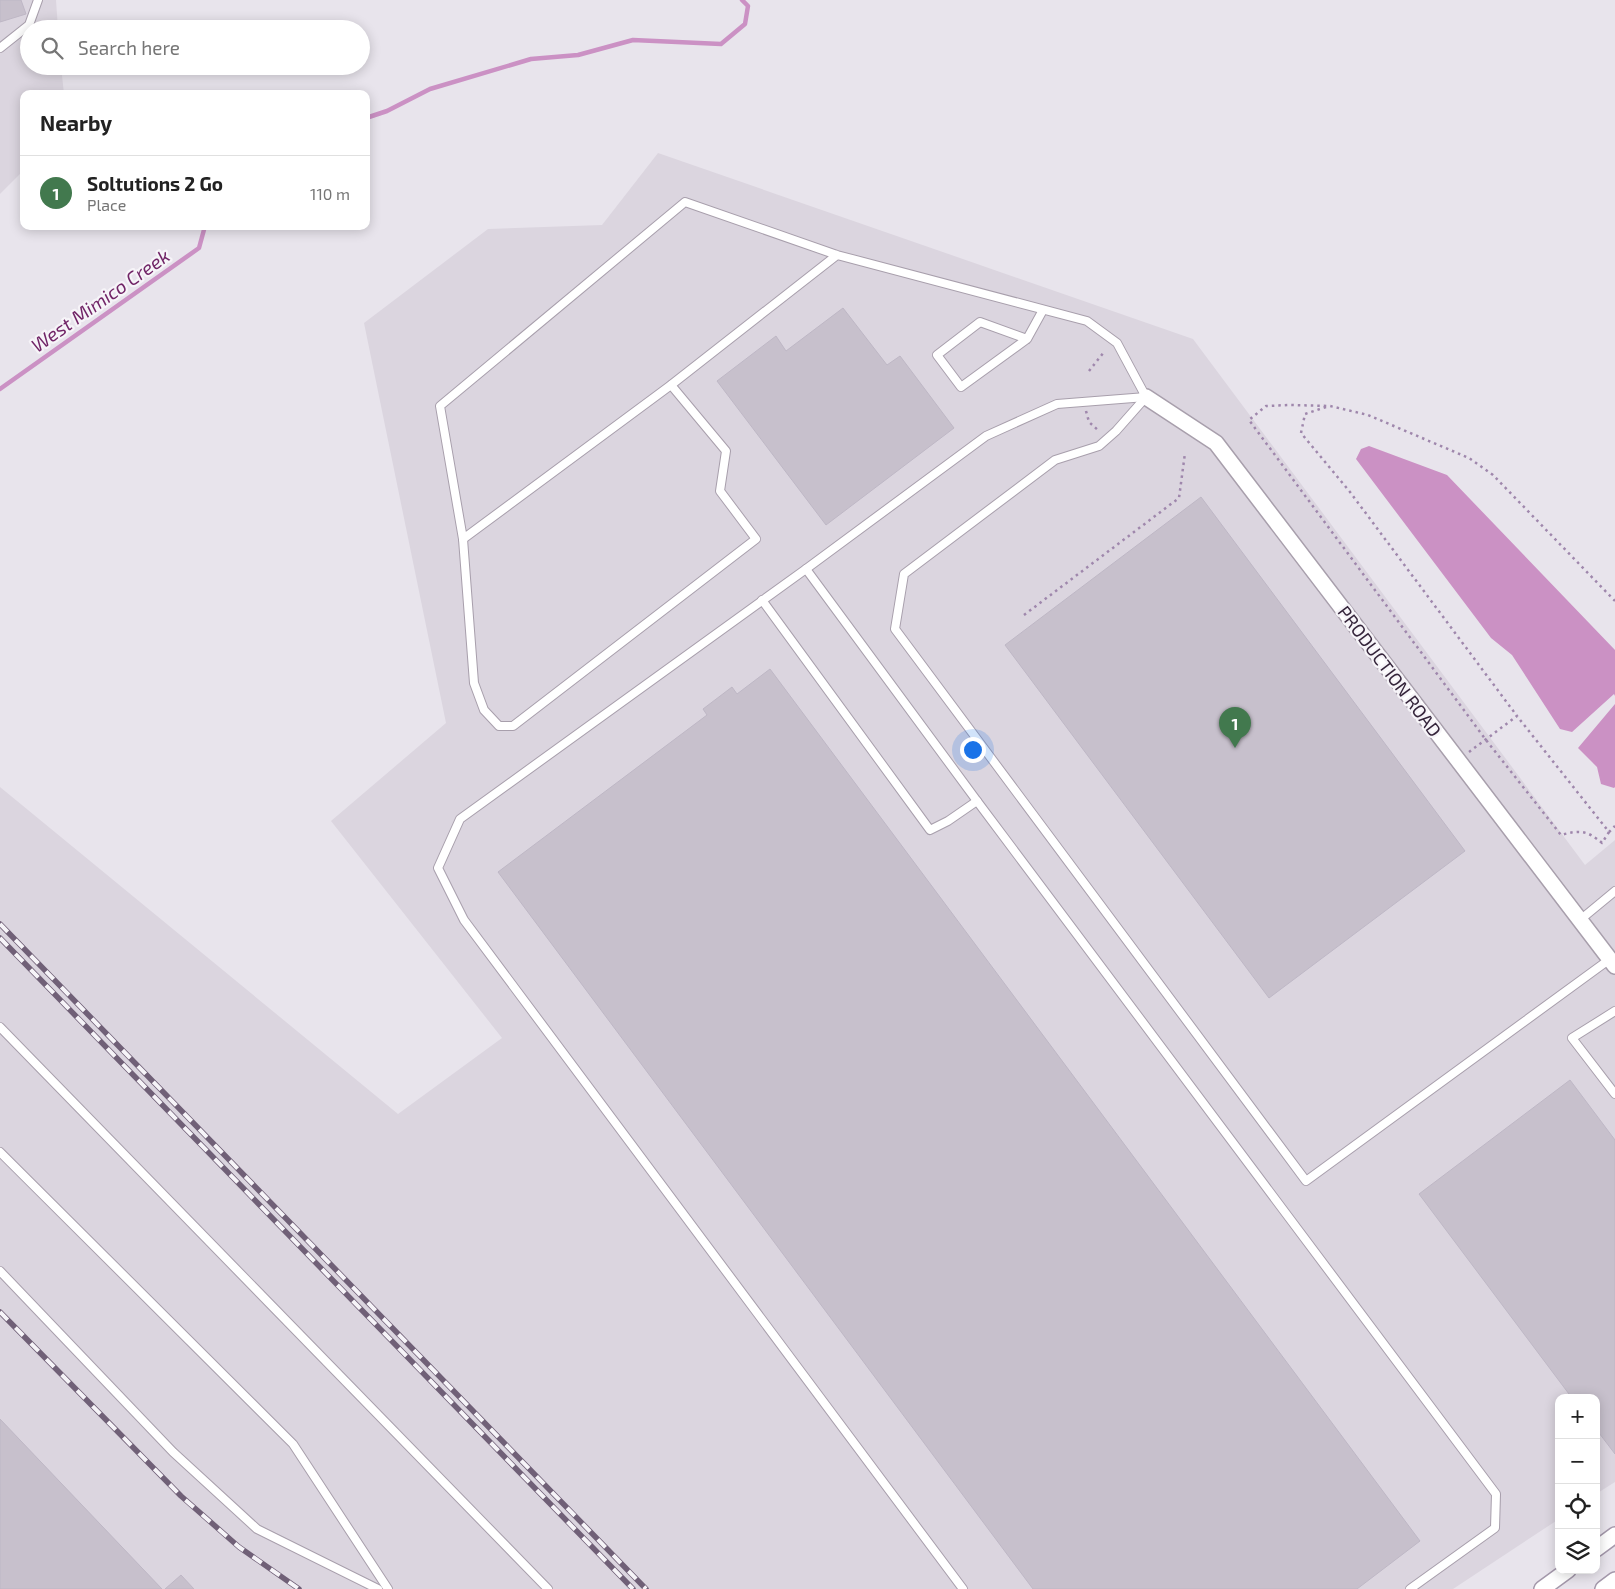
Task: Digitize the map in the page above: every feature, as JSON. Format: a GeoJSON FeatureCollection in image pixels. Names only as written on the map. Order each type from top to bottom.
{"type":"FeatureCollection","features":[{"type":"Feature","properties":{"kind":"street","name":"PRODUCTION ROAD"},"geometry":{"type":"LineString","coordinates":[[1146,397],[1216,443],[1612,963]]}},
{"type":"Feature","properties":{"kind":"street"},"geometry":{"type":"LineString","coordinates":[[1600,1546],[1615,1535]]}},
{"type":"Feature","properties":{"kind":"street"},"geometry":{"type":"LineString","coordinates":[[1542,1589],[1563,1574]]}},
{"type":"Feature","properties":{"kind":"street"},"geometry":{"type":"LineString","coordinates":[[1603,1589],[1615,1580]]}},
{"type":"Feature","properties":{"kind":"lane"},"geometry":{"type":"LineString","coordinates":[[31,20],[38,0]]}},
{"type":"Feature","properties":{"kind":"lane"},"geometry":{"type":"LineString","coordinates":[[0,48],[20,32]]}},
{"type":"Feature","properties":{"kind":"lane"},"geometry":{"type":"LineString","coordinates":[[672,385],[726,451],[720,491],[756,540],[513,726],[500,726],[484,710],[474,683],[463,539],[440,406],[685,202],[837,255],[1087,321],[1117,343],[1146,397]]}},
{"type":"Feature","properties":{"kind":"lane"},"geometry":{"type":"LineString","coordinates":[[463,539],[672,385],[837,255]]}},
{"type":"Feature","properties":{"kind":"lane"},"geometry":{"type":"LineString","coordinates":[[1027,339],[980,322],[937,355],[961,387],[1027,339],[1044,310]]}},
{"type":"Feature","properties":{"kind":"lane"},"geometry":{"type":"LineString","coordinates":[[963,1589],[464,920],[438,868],[460,819],[806,569],[986,436],[1056,404],[1146,397]]}},
{"type":"Feature","properties":{"kind":"lane"},"geometry":{"type":"LineString","coordinates":[[1146,397],[1116,431],[1099,446],[1055,460],[904,574],[895,629],[1306,1181],[1612,963]]}},
{"type":"Feature","properties":{"kind":"lane"},"geometry":{"type":"LineString","coordinates":[[806,569],[977,801],[1496,1494],[1495,1528],[1410,1589]]}},
{"type":"Feature","properties":{"kind":"lane"},"geometry":{"type":"LineString","coordinates":[[762,600],[930,830],[977,801]]}},
{"type":"Feature","properties":{"kind":"lane"},"geometry":{"type":"LineString","coordinates":[[1580,920],[1615,892]]}},
{"type":"Feature","properties":{"kind":"lane"},"geometry":{"type":"LineString","coordinates":[[1615,1011],[1572,1038],[1615,1094]]}},
{"type":"Feature","properties":{"kind":"lane"},"geometry":{"type":"LineString","coordinates":[[0,1027],[548,1589]]}},
{"type":"Feature","properties":{"kind":"lane"},"geometry":{"type":"LineString","coordinates":[[0,1152],[293,1444],[388,1589]]}},
{"type":"Feature","properties":{"kind":"lane"},"geometry":{"type":"LineString","coordinates":[[0,1271],[173,1452],[257,1529],[378,1589]]}},
{"type":"Feature","properties":{"kind":"path"},"geometry":{"type":"LineString","coordinates":[[1090,371],[1104,352]]}},
{"type":"Feature","properties":{"kind":"path"},"geometry":{"type":"LineString","coordinates":[[1615,601],[1494,475],[1469,458],[1368,415],[1330,406],[1266,406],[1249,420],[1486,740],[1561,835],[1577,831],[1593,836],[1602,843],[1615,826]]}},
{"type":"Feature","properties":{"kind":"path"},"geometry":{"type":"LineString","coordinates":[[1330,406],[1305,414],[1302,432],[1350,492],[1517,716],[1609,832]]}},
{"type":"Feature","properties":{"kind":"path"},"geometry":{"type":"LineString","coordinates":[[1085,409],[1089,422],[1100,432]]}},
{"type":"Feature","properties":{"kind":"path"},"geometry":{"type":"LineString","coordinates":[[1024,614],[1179,498],[1185,454]]}},
{"type":"Feature","properties":{"kind":"path"},"geometry":{"type":"LineString","coordinates":[[1458,760],[1517,716]]}},
{"type":"Feature","properties":{"kind":"shaded area"},"geometry":{"type":"Polygon","coordinates":[[[0,0],[56,0],[57,20],[20,20],[20,75],[62,75],[64,90],[20,90],[20,174],[0,194],[0,0]]]}},
{"type":"Feature","properties":{"kind":"shaded area"},"geometry":{"type":"Polygon","coordinates":[[[658,153],[1193,339],[1585,865],[1615,840],[1615,1482],[1600,1491],[1600,1394],[1555,1394],[1555,1522],[1453,1589],[0,1589],[0,787],[398,1114],[502,1038],[331,821],[446,723],[364,323],[488,229],[602,225],[658,153]]]}},
{"type":"Feature","properties":{"kind":"shaded area"},"geometry":{"type":"Polygon","coordinates":[[[1369,446],[1447,475],[1615,650],[1615,696],[1614,694],[1572,732],[1560,729],[1512,655],[1491,638],[1356,459],[1361,449],[1369,446]]]}},
{"type":"Feature","properties":{"kind":"shaded area"},"geometry":{"type":"Polygon","coordinates":[[[1615,704],[1614,788],[1601,784],[1597,767],[1578,748],[1615,704]]]}},
{"type":"Feature","properties":{"kind":"building"},"geometry":{"type":"Polygon","coordinates":[[[0,0],[21,0],[26,14],[0,22],[0,0]]]}},
{"type":"Feature","properties":{"kind":"building"},"geometry":{"type":"Polygon","coordinates":[[[843,308],[887,365],[900,356],[954,428],[826,525],[717,381],[776,336],[786,351],[843,308]]]}},
{"type":"Feature","properties":{"kind":"building"},"geometry":{"type":"Polygon","coordinates":[[[1201,497],[1465,851],[1269,998],[1005,645],[1201,497]]]}},
{"type":"Feature","properties":{"kind":"building"},"geometry":{"type":"Polygon","coordinates":[[[770,669],[1420,1541],[1357,1589],[1033,1589],[498,872],[707,715],[703,709],[732,687],[737,694],[770,669]]]}},
{"type":"Feature","properties":{"kind":"building"},"geometry":{"type":"Polygon","coordinates":[[[1570,1080],[1615,1140],[1615,1454],[1600,1434],[1600,1394],[1569,1394],[1419,1194],[1570,1080]]]}},
{"type":"Feature","properties":{"kind":"building"},"geometry":{"type":"Polygon","coordinates":[[[0,1419],[162,1589],[0,1589],[0,1419]]]}},
{"type":"Feature","properties":{"kind":"building"},"geometry":{"type":"Polygon","coordinates":[[[181,1575],[194,1589],[165,1589],[181,1575]]]}},
{"type":"Feature","properties":{"kind":"waterway","name":"West Mimico Creek"},"geometry":{"type":"LineString","coordinates":[[370,117],[387,111],[430,89],[531,59],[578,55],[633,40],[721,44],[745,24],[748,6],[742,0]]}},
{"type":"Feature","properties":{"kind":"waterway","name":"West Mimico Creek"},"geometry":{"type":"LineString","coordinates":[[0,389],[199,248],[204,230]]}},
{"type":"Feature","properties":{"kind":"railway"},"geometry":{"type":"LineString","coordinates":[[0,924],[646,1589]]}},
{"type":"Feature","properties":{"kind":"railway"},"geometry":{"type":"LineString","coordinates":[[0,938],[633,1589]]}},
{"type":"Feature","properties":{"kind":"railway"},"geometry":{"type":"LineString","coordinates":[[0,1312],[181,1496],[239,1547],[299,1589]]}},
{"type":"Feature","properties":{"kind":"place","name":"Soltutions 2 Go"},"geometry":{"type":"Point","coordinates":[1235,748]}}]}
